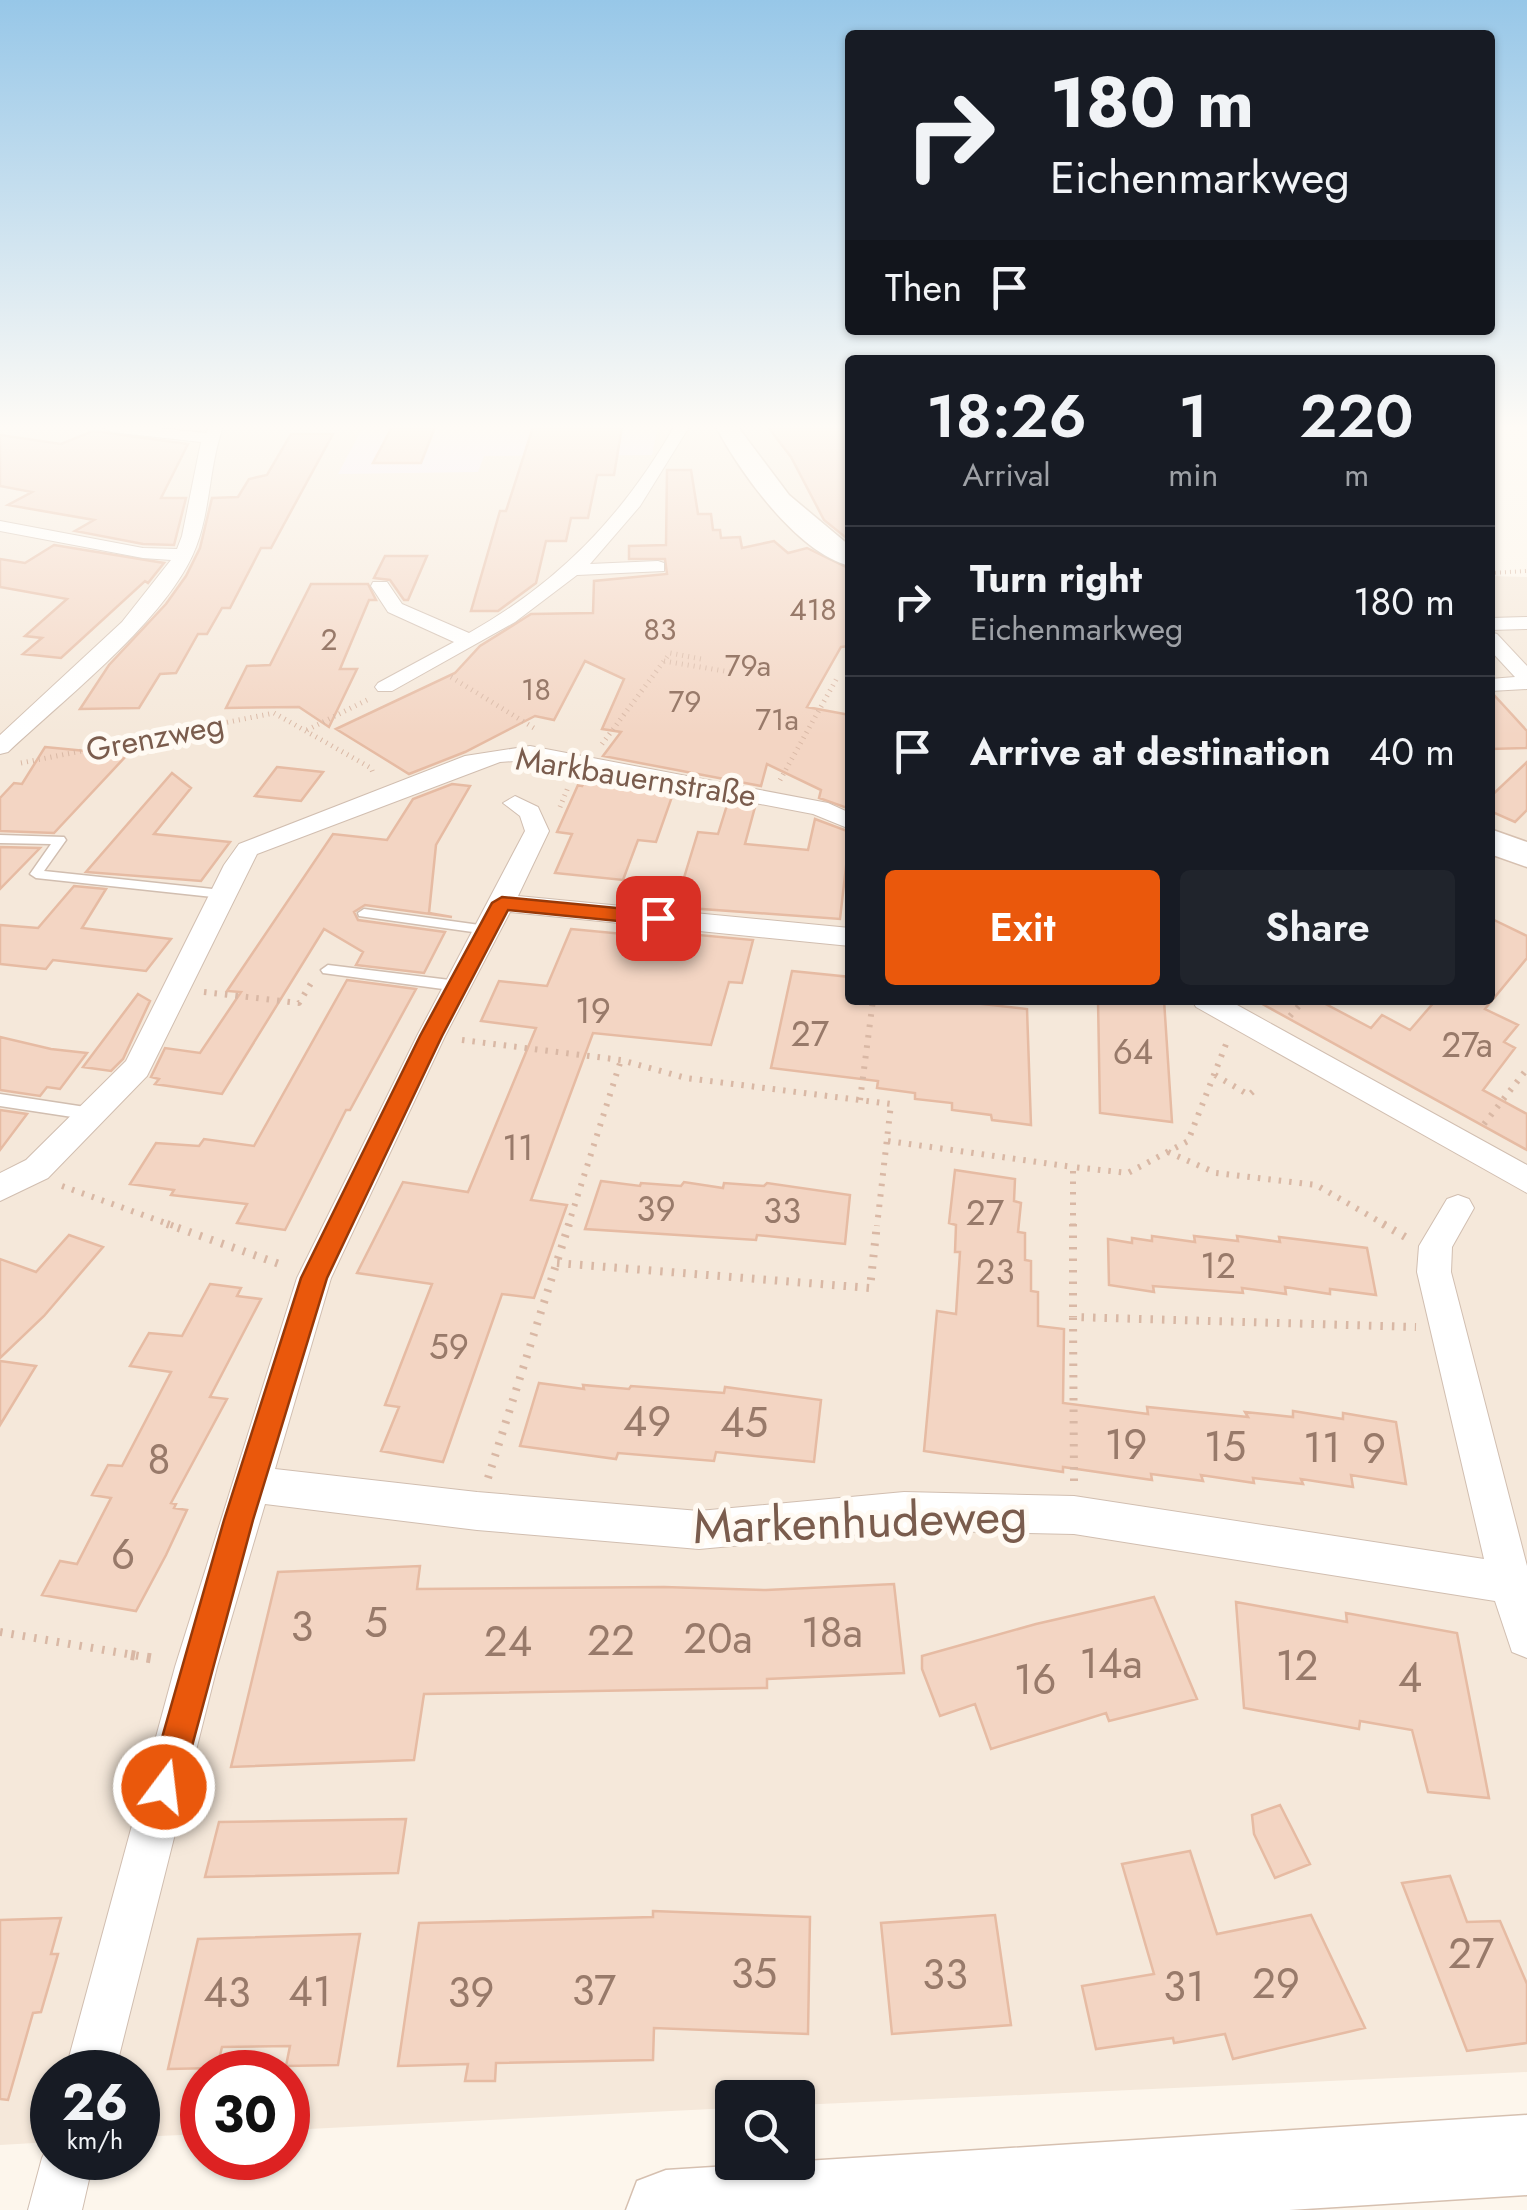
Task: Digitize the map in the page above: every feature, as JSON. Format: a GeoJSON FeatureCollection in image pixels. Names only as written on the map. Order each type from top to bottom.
{"type":"FeatureCollection","features":[{"type":"Feature","properties":{"kind":"main road"},"geometry":{"type":"LineString","coordinates":[[809,530],[845,555]]}},
{"type":"Feature","properties":{"kind":"main road"},"geometry":{"type":"LineString","coordinates":[[1495,842],[1527,856]]}},
{"type":"Feature","properties":{"kind":"main road"},"geometry":{"type":"LineString","coordinates":[[666,2210],[1527,2155]]}},
{"type":"Feature","properties":{"kind":"street"},"geometry":{"type":"LineString","coordinates":[[22,530],[143,553],[184,554]]}},
{"type":"Feature","properties":{"kind":"street","name":"Grenzweg"},"geometry":{"type":"LineString","coordinates":[[0,747],[161,588],[184,554],[192,530]]}},
{"type":"Feature","properties":{"kind":"street"},"geometry":{"type":"LineString","coordinates":[[385,687],[467,640],[574,570],[606,530]]}},
{"type":"Feature","properties":{"kind":"street"},"geometry":{"type":"LineString","coordinates":[[574,570],[658,567]]}},
{"type":"Feature","properties":{"kind":"street"},"geometry":{"type":"LineString","coordinates":[[380,586],[395,608],[467,640]]}},
{"type":"Feature","properties":{"kind":"street"},"geometry":{"type":"LineString","coordinates":[[1495,624],[1527,623]]}},
{"type":"Feature","properties":{"kind":"street"},"geometry":{"type":"LineString","coordinates":[[1495,644],[1527,681]]}},
{"type":"Feature","properties":{"kind":"street"},"geometry":{"type":"LineString","coordinates":[[1495,684],[1527,681]]}},
{"type":"Feature","properties":{"kind":"street","name":"Markbauernstraße"},"geometry":{"type":"LineString","coordinates":[[0,1188],[37,1169],[138,1068],[222,894],[248,849],[474,761],[530,753],[580,770],[820,808],[845,820]]}},
{"type":"Feature","properties":{"kind":"street"},"geometry":{"type":"LineString","coordinates":[[96,2050],[196,1666],[314,1278],[431,1036],[538,830],[530,812],[515,803]]}},
{"type":"Feature","properties":{"kind":"street"},"geometry":{"type":"LineString","coordinates":[[494,917],[845,936]]}},
{"type":"Feature","properties":{"kind":"street"},"geometry":{"type":"LineString","coordinates":[[1215,1005],[1527,1180]]}},
{"type":"Feature","properties":{"kind":"street"},"geometry":{"type":"LineString","coordinates":[[1458,1208],[1436,1246],[1434,1272],[1519,1585],[1527,1636]]}},
{"type":"Feature","properties":{"kind":"street","name":"Markenhudeweg"},"geometry":{"type":"LineString","coordinates":[[249,1484],[478,1512],[699,1530],[904,1511],[1074,1515],[1519,1585]]}},
{"type":"Feature","properties":{"kind":"street"},"geometry":{"type":"LineString","coordinates":[[55,2210],[62,2180]]}},
{"type":"Feature","properties":{"kind":"lane"},"geometry":{"type":"LineString","coordinates":[[0,839],[60,840],[36,874],[222,894]]}},
{"type":"Feature","properties":{"kind":"lane"},"geometry":{"type":"LineString","coordinates":[[364,912],[494,917]]}},
{"type":"Feature","properties":{"kind":"lane"},"geometry":{"type":"LineString","coordinates":[[328,970],[458,986]]}},
{"type":"Feature","properties":{"kind":"lane"},"geometry":{"type":"LineString","coordinates":[[0,1100],[92,1114]]}},
{"type":"Feature","properties":{"kind":"path"},"geometry":{"type":"LineString","coordinates":[[1495,573],[1527,571]]}},
{"type":"Feature","properties":{"kind":"path"},"geometry":{"type":"LineString","coordinates":[[560,807],[580,770],[670,653],[702,659]]}},
{"type":"Feature","properties":{"kind":"path"},"geometry":{"type":"LineString","coordinates":[[664,661],[730,672]]}},
{"type":"Feature","properties":{"kind":"path"},"geometry":{"type":"LineString","coordinates":[[428,664],[535,729],[530,753]]}},
{"type":"Feature","properties":{"kind":"path"},"geometry":{"type":"LineString","coordinates":[[770,799],[837,678]]}},
{"type":"Feature","properties":{"kind":"path"},"geometry":{"type":"LineString","coordinates":[[306,731],[385,687]]}},
{"type":"Feature","properties":{"kind":"path","name":"Grenzweg"},"geometry":{"type":"LineString","coordinates":[[20,764],[274,713],[371,768],[383,796]]}},
{"type":"Feature","properties":{"kind":"path"},"geometry":{"type":"LineString","coordinates":[[178,989],[300,1004],[318,970],[328,970]]}},
{"type":"Feature","properties":{"kind":"path"},"geometry":{"type":"LineString","coordinates":[[860,1100],[872,1005]]}},
{"type":"Feature","properties":{"kind":"path"},"geometry":{"type":"LineString","coordinates":[[888,1141],[1128,1173],[1188,1141],[1236,1016]]}},
{"type":"Feature","properties":{"kind":"path"},"geometry":{"type":"LineString","coordinates":[[431,1036],[621,1060],[686,1078],[891,1104],[870,1288],[557,1263]]}},
{"type":"Feature","properties":{"kind":"path"},"geometry":{"type":"LineString","coordinates":[[478,1512],[621,1060]]}},
{"type":"Feature","properties":{"kind":"path"},"geometry":{"type":"LineString","coordinates":[[1468,1144],[1527,1069]]}},
{"type":"Feature","properties":{"kind":"path"},"geometry":{"type":"LineString","coordinates":[[1215,1075],[1249,1095],[1256,1088]]}},
{"type":"Feature","properties":{"kind":"path"},"geometry":{"type":"LineString","coordinates":[[1167,1152],[1216,1173],[1316,1185],[1408,1238],[1436,1246]]}},
{"type":"Feature","properties":{"kind":"path"},"geometry":{"type":"LineString","coordinates":[[1072,1167],[1074,1515]]}},
{"type":"Feature","properties":{"kind":"path"},"geometry":{"type":"LineString","coordinates":[[37,1169],[46,1181],[314,1278]]}},
{"type":"Feature","properties":{"kind":"path"},"geometry":{"type":"LineString","coordinates":[[1073,1317],[1448,1328]]}},
{"type":"Feature","properties":{"kind":"path"},"geometry":{"type":"LineString","coordinates":[[0,1632],[196,1666]]}},
{"type":"Feature","properties":{"kind":"shaded area"},"geometry":{"type":"Polygon","coordinates":[[[0,530],[845,530],[845,1005],[1495,1005],[1495,576],[1527,577],[1527,2072],[815,2104],[815,2080],[715,2080],[715,2109],[310,2129],[310,2050],[180,2050],[180,2135],[160,2136],[160,2050],[30,2050],[30,2143],[0,2145],[0,530]]]}},
{"type":"Feature","properties":{"kind":"building"},"geometry":{"type":"Polygon","coordinates":[[[178,530],[174,545],[143,544],[75,531],[178,530]]]}},
{"type":"Feature","properties":{"kind":"building"},"geometry":{"type":"Polygon","coordinates":[[[204,530],[281,530],[271,548],[261,548],[230,608],[222,608],[207,634],[198,634],[176,673],[160,674],[139,708],[80,709],[109,665],[166,604],[200,548],[204,530]]]}},
{"type":"Feature","properties":{"kind":"building"},"geometry":{"type":"Polygon","coordinates":[[[494,530],[568,530],[566,541],[546,541],[536,583],[498,611],[471,611],[494,530]]]}},
{"type":"Feature","properties":{"kind":"building"},"geometry":{"type":"Polygon","coordinates":[[[666,530],[720,530],[721,538],[740,537],[742,548],[774,541],[788,553],[807,548],[845,567],[845,647],[841,647],[807,707],[845,714],[845,807],[819,798],[821,790],[767,764],[761,786],[603,756],[621,732],[602,729],[624,679],[585,661],[554,720],[535,716],[465,752],[409,774],[336,729],[455,673],[480,646],[531,614],[593,613],[594,581],[667,574],[665,559],[629,559],[629,546],[666,545],[666,530]]]}},
{"type":"Feature","properties":{"kind":"building"},"geometry":{"type":"Polygon","coordinates":[[[54,545],[164,563],[148,583],[145,581],[61,658],[23,654],[42,638],[25,636],[67,599],[0,587],[0,559],[25,563],[54,545]]]}},
{"type":"Feature","properties":{"kind":"building"},"geometry":{"type":"Polygon","coordinates":[[[385,556],[427,556],[408,600],[390,580],[374,578],[385,556]]]}},
{"type":"Feature","properties":{"kind":"building"},"geometry":{"type":"Polygon","coordinates":[[[311,584],[368,584],[376,600],[369,600],[340,669],[357,669],[329,727],[299,707],[226,708],[247,666],[270,665],[311,584]]]}},
{"type":"Feature","properties":{"kind":"building"},"geometry":{"type":"Polygon","coordinates":[[[1495,696],[1527,731],[1527,748],[1495,749],[1495,696]]]}},
{"type":"Feature","properties":{"kind":"building"},"geometry":{"type":"Polygon","coordinates":[[[45,747],[127,755],[54,833],[0,831],[0,798],[14,783],[22,784],[45,747]]]}},
{"type":"Feature","properties":{"kind":"building"},"geometry":{"type":"Polygon","coordinates":[[[1527,762],[1527,810],[1515,822],[1495,813],[1495,792],[1527,762]]]}},
{"type":"Feature","properties":{"kind":"building"},"geometry":{"type":"Polygon","coordinates":[[[277,767],[323,772],[301,801],[255,796],[277,767]]]}},
{"type":"Feature","properties":{"kind":"building"},"geometry":{"type":"Polygon","coordinates":[[[172,773],[191,788],[154,834],[230,842],[201,881],[86,872],[172,773]]]}},
{"type":"Feature","properties":{"kind":"building"},"geometry":{"type":"Polygon","coordinates":[[[589,775],[674,791],[656,842],[638,840],[623,880],[555,873],[572,834],[557,832],[578,785],[582,786],[589,775]]]}},
{"type":"Feature","properties":{"kind":"building"},"geometry":{"type":"Polygon","coordinates":[[[452,784],[470,786],[436,845],[429,913],[452,917],[365,905],[354,912],[358,920],[445,932],[424,973],[356,965],[363,952],[324,929],[222,1094],[155,1084],[159,1079],[151,1077],[165,1048],[200,1053],[241,992],[227,991],[333,834],[387,840],[413,799],[452,784]]]}},
{"type":"Feature","properties":{"kind":"building"},"geometry":{"type":"Polygon","coordinates":[[[728,802],[755,807],[745,844],[808,850],[815,819],[845,830],[840,919],[675,907],[698,832],[718,834],[728,802]]]}},
{"type":"Feature","properties":{"kind":"building"},"geometry":{"type":"Polygon","coordinates":[[[0,847],[40,848],[0,889],[0,847]]]}},
{"type":"Feature","properties":{"kind":"building"},"geometry":{"type":"Polygon","coordinates":[[[74,886],[106,889],[82,928],[171,939],[146,971],[53,960],[46,969],[0,964],[0,925],[38,928],[74,886]]]}},
{"type":"Feature","properties":{"kind":"building"},"geometry":{"type":"Polygon","coordinates":[[[1495,920],[1527,936],[1527,958],[1495,997],[1495,920]]]}},
{"type":"Feature","properties":{"kind":"building"},"geometry":{"type":"Polygon","coordinates":[[[571,929],[665,938],[667,932],[753,940],[742,983],[729,982],[711,1045],[593,1033],[531,1200],[567,1205],[534,1298],[502,1294],[443,1462],[381,1451],[399,1407],[385,1405],[432,1284],[357,1273],[403,1182],[468,1192],[536,1028],[481,1021],[499,981],[547,986],[571,929]]]}},
{"type":"Feature","properties":{"kind":"building"},"geometry":{"type":"Polygon","coordinates":[[[792,971],[845,976],[845,1005],[991,1005],[1027,1009],[1031,1125],[952,1110],[952,1103],[915,1099],[915,1093],[877,1088],[878,1081],[771,1068],[792,971]]]}},
{"type":"Feature","properties":{"kind":"building"},"geometry":{"type":"Polygon","coordinates":[[[347,980],[416,989],[350,1110],[346,1110],[285,1230],[237,1223],[247,1204],[171,1195],[174,1190],[130,1184],[156,1143],[199,1146],[204,1139],[254,1146],[347,980]]]}},
{"type":"Feature","properties":{"kind":"building"},"geometry":{"type":"Polygon","coordinates":[[[138,994],[150,1001],[123,1059],[111,1071],[83,1067],[138,994]]]}},
{"type":"Feature","properties":{"kind":"building"},"geometry":{"type":"Polygon","coordinates":[[[1098,1005],[1164,1005],[1172,1122],[1100,1113],[1098,1005]]]}},
{"type":"Feature","properties":{"kind":"building"},"geometry":{"type":"Polygon","coordinates":[[[1264,1005],[1327,1005],[1371,1028],[1382,1015],[1410,1030],[1432,1005],[1488,1005],[1485,1009],[1518,1025],[1504,1042],[1515,1048],[1483,1090],[1527,1114],[1527,1150],[1264,1005]]]}},
{"type":"Feature","properties":{"kind":"building"},"geometry":{"type":"Polygon","coordinates":[[[0,1037],[87,1053],[60,1089],[47,1087],[40,1096],[0,1090],[0,1037]]]}},
{"type":"Feature","properties":{"kind":"building"},"geometry":{"type":"Polygon","coordinates":[[[0,1110],[27,1114],[0,1150],[0,1110]]]}},
{"type":"Feature","properties":{"kind":"building"},"geometry":{"type":"Polygon","coordinates":[[[955,1170],[1015,1179],[1014,1201],[1021,1203],[1018,1232],[1025,1233],[1025,1260],[1031,1261],[1031,1291],[1038,1292],[1038,1326],[1064,1329],[1063,1403],[1148,1414],[1147,1407],[1248,1417],[1245,1412],[1293,1417],[1293,1411],[1343,1419],[1343,1413],[1396,1422],[1406,1484],[1351,1475],[1353,1487],[1301,1479],[1303,1484],[1253,1478],[1254,1483],[1201,1475],[1203,1481],[1151,1474],[1152,1480],[1063,1467],[1063,1472],[924,1451],[937,1311],[956,1314],[960,1252],[955,1252],[956,1225],[949,1223],[955,1170]]]}},
{"type":"Feature","properties":{"kind":"building"},"geometry":{"type":"Polygon","coordinates":[[[601,1181],[640,1186],[681,1186],[684,1182],[723,1188],[724,1183],[767,1183],[850,1195],[845,1244],[757,1235],[756,1240],[585,1229],[601,1181]]]}},
{"type":"Feature","properties":{"kind":"building"},"geometry":{"type":"Polygon","coordinates":[[[69,1235],[103,1247],[44,1316],[0,1358],[0,1259],[36,1272],[69,1235]]]}},
{"type":"Feature","properties":{"kind":"building"},"geometry":{"type":"Polygon","coordinates":[[[1152,1236],[1195,1242],[1194,1236],[1280,1242],[1279,1237],[1367,1248],[1376,1295],[1330,1289],[1330,1294],[1285,1287],[1286,1294],[1242,1288],[1243,1293],[1153,1286],[1154,1292],[1109,1285],[1108,1239],[1132,1243],[1132,1238],[1152,1241],[1152,1236]]]}},
{"type":"Feature","properties":{"kind":"building"},"geometry":{"type":"Polygon","coordinates":[[[210,1284],[241,1288],[237,1296],[261,1299],[210,1397],[227,1399],[171,1503],[176,1504],[174,1508],[187,1510],[136,1611],[42,1595],[60,1561],[77,1564],[111,1498],[92,1495],[108,1465],[122,1466],[171,1372],[130,1366],[149,1333],[182,1336],[210,1284]]]}},
{"type":"Feature","properties":{"kind":"building"},"geometry":{"type":"Polygon","coordinates":[[[0,1361],[36,1366],[0,1425],[0,1361]]]}},
{"type":"Feature","properties":{"kind":"building"},"geometry":{"type":"Polygon","coordinates":[[[539,1383],[584,1389],[583,1385],[629,1389],[631,1386],[724,1393],[725,1387],[821,1400],[814,1462],[716,1452],[714,1461],[618,1453],[616,1459],[520,1446],[539,1383]]]}},
{"type":"Feature","properties":{"kind":"building"},"geometry":{"type":"Polygon","coordinates":[[[420,1566],[417,1589],[766,1590],[894,1584],[904,1673],[767,1679],[767,1688],[424,1694],[414,1760],[231,1767],[278,1572],[420,1566]]]}},
{"type":"Feature","properties":{"kind":"building"},"geometry":{"type":"Polygon","coordinates":[[[1154,1597],[1197,1699],[1109,1721],[1106,1713],[991,1749],[975,1704],[940,1716],[922,1669],[922,1656],[1154,1597]]]}},
{"type":"Feature","properties":{"kind":"building"},"geometry":{"type":"Polygon","coordinates":[[[1236,1602],[1347,1622],[1346,1613],[1457,1633],[1489,1798],[1428,1792],[1412,1730],[1360,1721],[1359,1729],[1244,1708],[1236,1602]]]}},
{"type":"Feature","properties":{"kind":"building"},"geometry":{"type":"Polygon","coordinates":[[[1280,1805],[1310,1864],[1275,1878],[1254,1834],[1252,1815],[1280,1805]]]}},
{"type":"Feature","properties":{"kind":"building"},"geometry":{"type":"Polygon","coordinates":[[[406,1819],[398,1873],[205,1877],[219,1822],[406,1819]]]}},
{"type":"Feature","properties":{"kind":"building"},"geometry":{"type":"Polygon","coordinates":[[[1190,1851],[1217,1934],[1311,1915],[1365,2028],[1233,2059],[1225,2034],[1174,2043],[1173,2038],[1096,2049],[1082,1986],[1154,1974],[1122,1864],[1190,1851]]]}},
{"type":"Feature","properties":{"kind":"building"},"geometry":{"type":"Polygon","coordinates":[[[1450,1876],[1467,1922],[1500,1921],[1527,1984],[1527,2043],[1467,2051],[1402,1883],[1450,1876]]]}},
{"type":"Feature","properties":{"kind":"building"},"geometry":{"type":"Polygon","coordinates":[[[653,1911],[810,1917],[808,2034],[654,2028],[653,2060],[496,2063],[495,2081],[465,2081],[468,2064],[398,2066],[419,1923],[653,1917],[653,1911]]]}},
{"type":"Feature","properties":{"kind":"building"},"geometry":{"type":"Polygon","coordinates":[[[995,1915],[1011,2025],[892,2034],[881,1923],[995,1915]]]}},
{"type":"Feature","properties":{"kind":"building"},"geometry":{"type":"Polygon","coordinates":[[[61,1918],[51,1954],[58,1954],[41,2012],[33,2013],[8,2100],[0,2099],[0,1920],[61,1918]]]}},
{"type":"Feature","properties":{"kind":"building"},"geometry":{"type":"Polygon","coordinates":[[[360,1934],[338,2065],[310,2066],[310,2050],[289,2050],[290,2046],[222,2047],[180,2050],[180,2069],[168,2069],[198,1939],[360,1934]]]}},
{"type":"Feature","properties":{"kind":"route"},"geometry":{"type":"LineString","coordinates":[[164,1787],[238,1520],[314,1278],[431,1036],[502,903],[658,918]]}}]}
